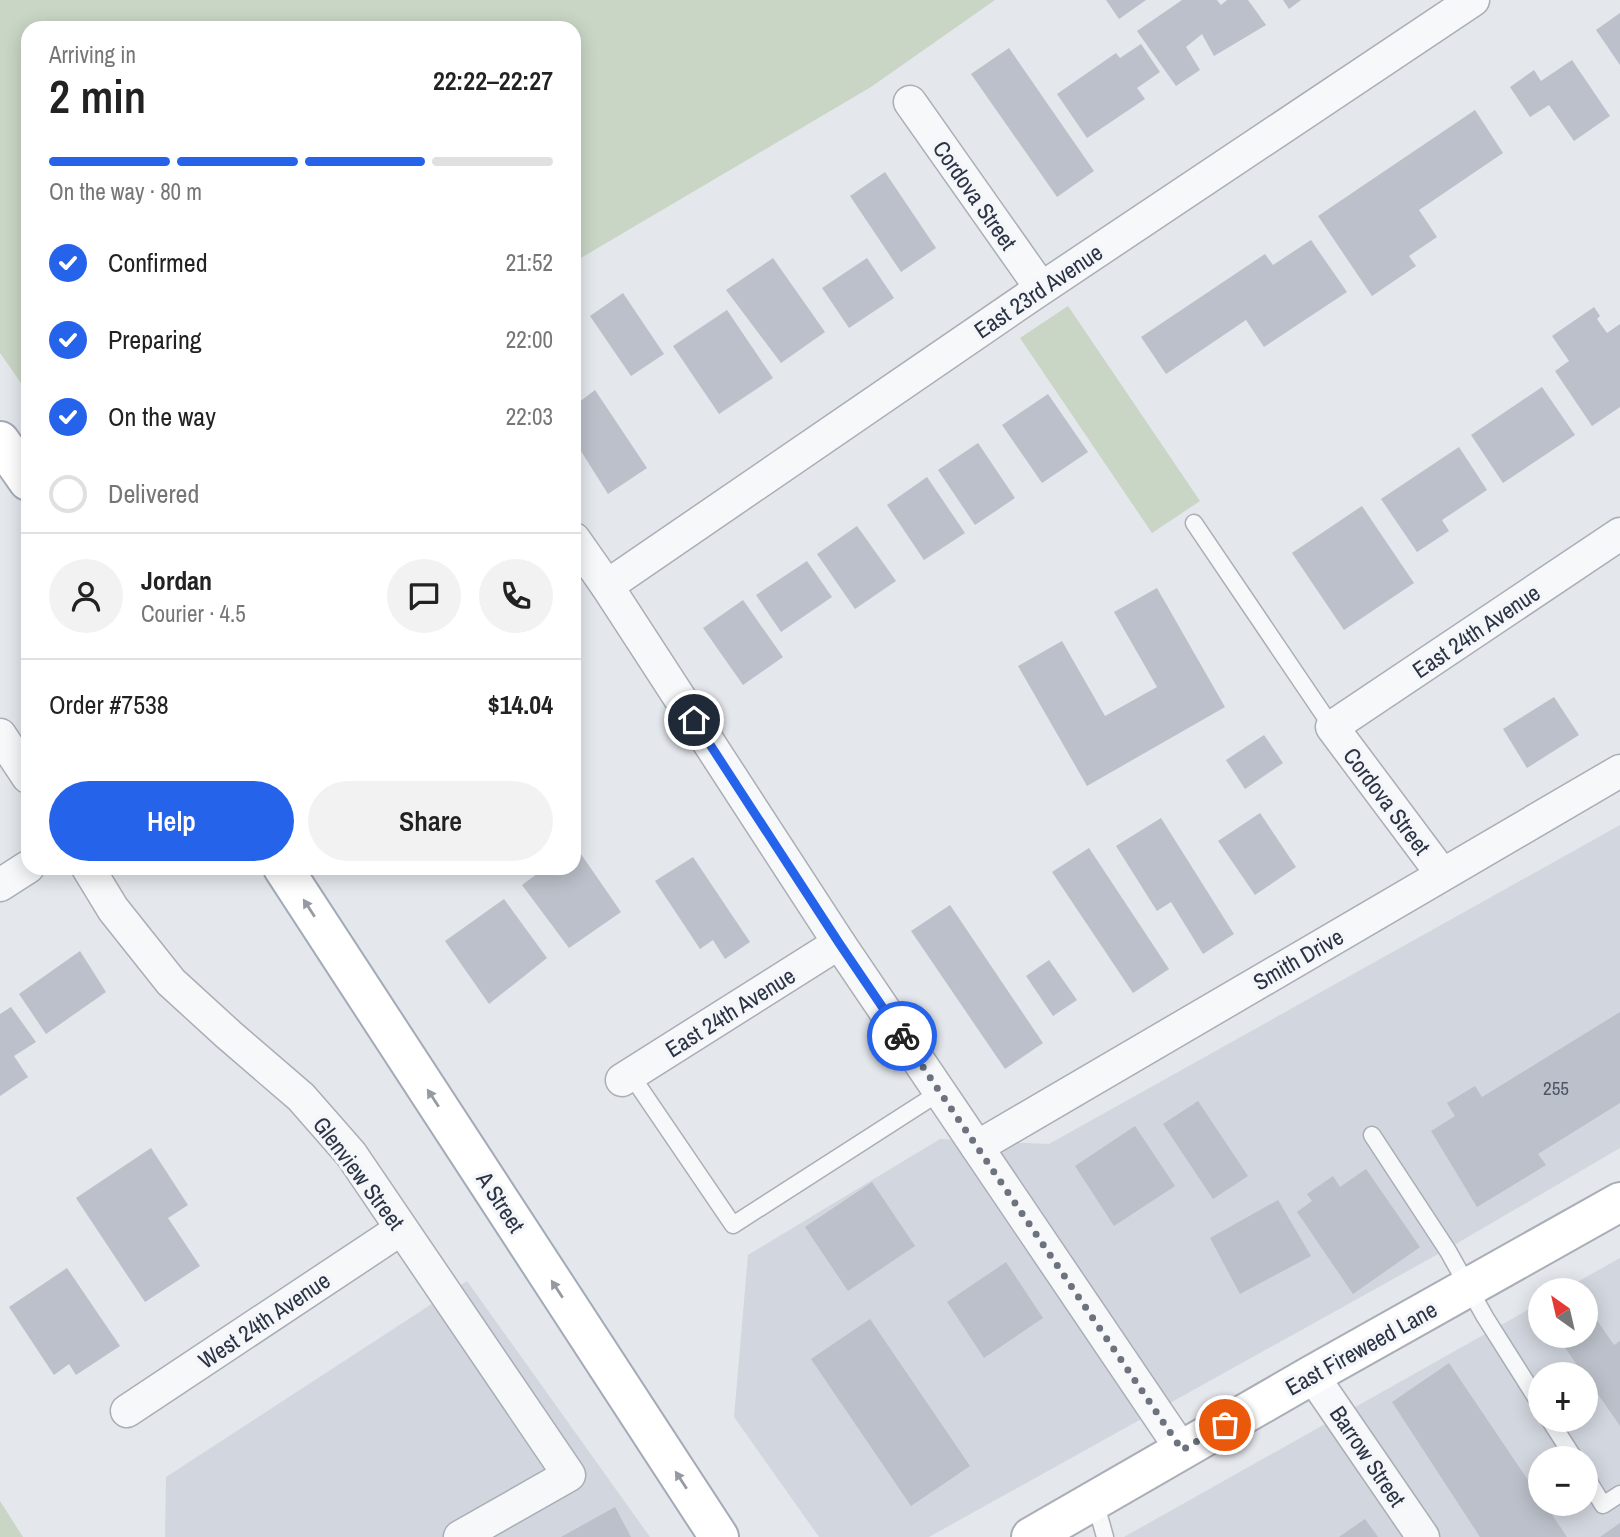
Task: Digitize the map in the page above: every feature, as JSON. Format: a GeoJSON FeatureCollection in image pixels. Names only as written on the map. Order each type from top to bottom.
{"type":"FeatureCollection","features":[{"type":"Feature","properties":{"kind":"main road"},"geometry":{"type":"LineString","coordinates":[[0,441],[21,471]]}},
{"type":"Feature","properties":{"kind":"main road","name":"A Street"},"geometry":{"type":"LineString","coordinates":[[289,875],[719,1537]]}},
{"type":"Feature","properties":{"kind":"main road","name":"East Fireweed Lane"},"geometry":{"type":"LineString","coordinates":[[1043,1534],[1095,1500],[1312,1375],[1620,1202]]}},
{"type":"Feature","properties":{"kind":"street","name":"East 23rd Avenue"},"geometry":{"type":"LineString","coordinates":[[607,586],[1041,288],[1473,0]]}},
{"type":"Feature","properties":{"kind":"street","name":"Cordova Street"},"geometry":{"type":"LineString","coordinates":[[910,102],[1041,288]]}},
{"type":"Feature","properties":{"kind":"street","name":"East 24th Avenue"},"geometry":{"type":"LineString","coordinates":[[1332,727],[1620,534]]}},
{"type":"Feature","properties":{"kind":"street"},"geometry":{"type":"LineString","coordinates":[[581,549],[839,943],[1182,1450]]}},
{"type":"Feature","properties":{"kind":"street","name":"Cordova Street"},"geometry":{"type":"LineString","coordinates":[[1332,727],[1442,874]]}},
{"type":"Feature","properties":{"kind":"street"},"geometry":{"type":"LineString","coordinates":[[0,735],[21,767]]}},
{"type":"Feature","properties":{"kind":"street","name":"Smith Drive"},"geometry":{"type":"LineString","coordinates":[[977,1147],[1620,771]]}},
{"type":"Feature","properties":{"kind":"street"},"geometry":{"type":"LineString","coordinates":[[0,885],[21,872]]}},
{"type":"Feature","properties":{"kind":"street","name":"Glenview Street"},"geometry":{"type":"LineString","coordinates":[[92,875],[113,909],[171,982],[301,1097],[351,1154],[569,1475],[460,1537]]}},
{"type":"Feature","properties":{"kind":"street","name":"East 24th Avenue"},"geometry":{"type":"LineString","coordinates":[[626,1078],[839,943]]}},
{"type":"Feature","properties":{"kind":"street","name":"West 24th Avenue"},"geometry":{"type":"LineString","coordinates":[[127,1411],[401,1229]]}},
{"type":"Feature","properties":{"kind":"street","name":"Barrow Street"},"geometry":{"type":"LineString","coordinates":[[1312,1375],[1423,1537]]}},
{"type":"Feature","properties":{"kind":"lane"},"geometry":{"type":"LineString","coordinates":[[1194,523],[1332,727]]}},
{"type":"Feature","properties":{"kind":"lane"},"geometry":{"type":"LineString","coordinates":[[626,1078],[733,1225],[940,1092]]}},
{"type":"Feature","properties":{"kind":"lane"},"geometry":{"type":"LineString","coordinates":[[1372,1135],[1448,1251],[1528,1384]]}},
{"type":"Feature","properties":{"kind":"lane"},"geometry":{"type":"LineString","coordinates":[[1598,1497],[1603,1505],[1620,1494]]}},
{"type":"Feature","properties":{"kind":"lane"},"geometry":{"type":"LineString","coordinates":[[1095,1500],[1105,1537]]}},
{"type":"Feature","properties":{"kind":"shaded area"},"geometry":{"type":"Polygon","coordinates":[[[1620,825],[1620,1148],[1449,1248],[929,1537],[819,1537],[734,1417],[748,1255],[940,1139],[1049,1144],[1620,825]]]}},
{"type":"Feature","properties":{"kind":"shaded area"},"geometry":{"type":"Polygon","coordinates":[[[1620,1258],[1620,1537],[1124,1537],[1528,1310],[1528,1348],[1598,1348],[1598,1278],[1584,1278],[1620,1258]]]}},
{"type":"Feature","properties":{"kind":"shaded area"},"geometry":{"type":"Polygon","coordinates":[[[467,1281],[650,1537],[165,1537],[166,1477],[467,1281]]]}},
{"type":"Feature","properties":{"kind":"green space"},"geometry":{"type":"Polygon","coordinates":[[[0,0],[995,0],[871,87],[581,258],[581,21],[21,21],[21,383],[0,353],[0,0]]]}},
{"type":"Feature","properties":{"kind":"green space"},"geometry":{"type":"Polygon","coordinates":[[[1068,306],[1200,501],[1152,533],[1020,338],[1068,306]]]}},
{"type":"Feature","properties":{"kind":"green space"},"geometry":{"type":"Polygon","coordinates":[[[0,1501],[23,1537],[0,1537],[0,1501]]]}},
{"type":"Feature","properties":{"kind":"building"},"geometry":{"type":"Polygon","coordinates":[[[1106,0],[1146,0],[1119,19],[1106,0]]]}},
{"type":"Feature","properties":{"kind":"building"},"geometry":{"type":"Polygon","coordinates":[[[1182,0],[1217,0],[1221,5],[1227,0],[1248,0],[1266,25],[1214,56],[1202,34],[1186,47],[1200,70],[1176,86],[1137,31],[1182,0]]]}},
{"type":"Feature","properties":{"kind":"building"},"geometry":{"type":"Polygon","coordinates":[[[1283,0],[1301,0],[1289,9],[1283,0]]]}},
{"type":"Feature","properties":{"kind":"building"},"geometry":{"type":"Polygon","coordinates":[[[1620,13],[1620,65],[1596,30],[1620,13]]]}},
{"type":"Feature","properties":{"kind":"building"},"geometry":{"type":"Polygon","coordinates":[[[1141,44],[1160,72],[1137,88],[1145,99],[1087,138],[1057,94],[1116,53],[1120,58],[1141,44]]]}},
{"type":"Feature","properties":{"kind":"building"},"geometry":{"type":"Polygon","coordinates":[[[1009,48],[1094,171],[1057,197],[971,74],[1009,48]]]}},
{"type":"Feature","properties":{"kind":"building"},"geometry":{"type":"Polygon","coordinates":[[[1572,60],[1610,116],[1574,141],[1549,105],[1530,117],[1510,87],[1534,70],[1541,81],[1572,60]]]}},
{"type":"Feature","properties":{"kind":"building"},"geometry":{"type":"Polygon","coordinates":[[[1475,110],[1503,153],[1419,210],[1437,237],[1409,256],[1416,266],[1372,296],[1318,216],[1475,110]]]}},
{"type":"Feature","properties":{"kind":"building"},"geometry":{"type":"Polygon","coordinates":[[[885,172],[936,248],[901,272],[850,196],[885,172]]]}},
{"type":"Feature","properties":{"kind":"building"},"geometry":{"type":"Polygon","coordinates":[[[1311,240],[1347,292],[1264,347],[1246,320],[1166,374],[1141,337],[1265,254],[1273,265],[1311,240]]]}},
{"type":"Feature","properties":{"kind":"building"},"geometry":{"type":"Polygon","coordinates":[[[773,258],[825,332],[781,363],[726,290],[773,258]]]}},
{"type":"Feature","properties":{"kind":"building"},"geometry":{"type":"Polygon","coordinates":[[[867,258],[894,298],[849,328],[822,288],[867,258]]]}},
{"type":"Feature","properties":{"kind":"building"},"geometry":{"type":"Polygon","coordinates":[[[623,293],[664,354],[631,376],[590,316],[623,293]]]}},
{"type":"Feature","properties":{"kind":"building"},"geometry":{"type":"Polygon","coordinates":[[[1594,307],[1600,316],[1597,319],[1607,333],[1620,324],[1620,407],[1592,426],[1555,371],[1569,361],[1552,336],[1594,307]]]}},
{"type":"Feature","properties":{"kind":"building"},"geometry":{"type":"Polygon","coordinates":[[[727,310],[773,378],[719,414],[673,346],[727,310]]]}},
{"type":"Feature","properties":{"kind":"building"},"geometry":{"type":"Polygon","coordinates":[[[1542,387],[1575,435],[1503,483],[1471,435],[1542,387]]]}},
{"type":"Feature","properties":{"kind":"building"},"geometry":{"type":"Polygon","coordinates":[[[595,390],[647,468],[608,494],[581,451],[581,401],[595,390]]]}},
{"type":"Feature","properties":{"kind":"building"},"geometry":{"type":"Polygon","coordinates":[[[1048,394],[1088,452],[1042,483],[1002,425],[1048,394]]]}},
{"type":"Feature","properties":{"kind":"building"},"geometry":{"type":"Polygon","coordinates":[[[978,443],[1015,498],[975,525],[938,470],[978,443]]]}},
{"type":"Feature","properties":{"kind":"building"},"geometry":{"type":"Polygon","coordinates":[[[1459,447],[1487,490],[1442,520],[1449,531],[1417,552],[1381,499],[1459,447]]]}},
{"type":"Feature","properties":{"kind":"building"},"geometry":{"type":"Polygon","coordinates":[[[927,477],[965,533],[924,560],[887,505],[927,477]]]}},
{"type":"Feature","properties":{"kind":"building"},"geometry":{"type":"Polygon","coordinates":[[[1362,506],[1414,583],[1344,630],[1292,553],[1362,506]]]}},
{"type":"Feature","properties":{"kind":"building"},"geometry":{"type":"Polygon","coordinates":[[[857,526],[896,581],[855,609],[817,554],[857,526]]]}},
{"type":"Feature","properties":{"kind":"building"},"geometry":{"type":"Polygon","coordinates":[[[807,561],[832,597],[781,632],[756,595],[807,561]]]}},
{"type":"Feature","properties":{"kind":"building"},"geometry":{"type":"Polygon","coordinates":[[[1157,588],[1225,707],[1087,786],[1018,666],[1062,641],[1105,716],[1157,687],[1114,612],[1157,588]]]}},
{"type":"Feature","properties":{"kind":"building"},"geometry":{"type":"Polygon","coordinates":[[[743,600],[783,657],[743,685],[703,628],[743,600]]]}},
{"type":"Feature","properties":{"kind":"building"},"geometry":{"type":"Polygon","coordinates":[[[1554,697],[1579,735],[1527,768],[1503,729],[1554,697]]]}},
{"type":"Feature","properties":{"kind":"building"},"geometry":{"type":"Polygon","coordinates":[[[1264,735],[1283,763],[1245,789],[1226,760],[1264,735]]]}},
{"type":"Feature","properties":{"kind":"building"},"geometry":{"type":"Polygon","coordinates":[[[1260,813],[1296,867],[1255,895],[1218,841],[1260,813]]]}},
{"type":"Feature","properties":{"kind":"building"},"geometry":{"type":"Polygon","coordinates":[[[1161,818],[1234,934],[1203,954],[1171,902],[1157,911],[1116,846],[1161,818]]]}},
{"type":"Feature","properties":{"kind":"building"},"geometry":{"type":"Polygon","coordinates":[[[1089,848],[1169,969],[1133,993],[1052,872],[1089,848]]]}},
{"type":"Feature","properties":{"kind":"building"},"geometry":{"type":"Polygon","coordinates":[[[581,854],[621,912],[569,948],[522,885],[536,875],[581,875],[581,854]]]}},
{"type":"Feature","properties":{"kind":"building"},"geometry":{"type":"Polygon","coordinates":[[[693,857],[750,942],[725,959],[713,940],[700,949],[655,881],[693,857]]]}},
{"type":"Feature","properties":{"kind":"building"},"geometry":{"type":"Polygon","coordinates":[[[504,899],[547,958],[489,1004],[445,941],[504,899]]]}},
{"type":"Feature","properties":{"kind":"building"},"geometry":{"type":"Polygon","coordinates":[[[950,905],[1043,1043],[1005,1069],[911,931],[950,905]]]}},
{"type":"Feature","properties":{"kind":"building"},"geometry":{"type":"Polygon","coordinates":[[[80,951],[106,992],[46,1034],[19,994],[80,951]]]}},
{"type":"Feature","properties":{"kind":"building"},"geometry":{"type":"Polygon","coordinates":[[[1049,960],[1077,1000],[1053,1016],[1026,976],[1049,960]]]}},
{"type":"Feature","properties":{"kind":"building"},"geometry":{"type":"Polygon","coordinates":[[[11,1007],[36,1042],[14,1056],[28,1077],[0,1096],[0,1014],[11,1007]]]}},
{"type":"Feature","properties":{"kind":"building"},"geometry":{"type":"Polygon","coordinates":[[[1620,1012],[1620,1103],[1538,1154],[1546,1165],[1477,1207],[1431,1131],[1455,1116],[1447,1103],[1475,1086],[1482,1097],[1620,1012]]]}},
{"type":"Feature","properties":{"kind":"building"},"geometry":{"type":"Polygon","coordinates":[[[1198,1101],[1248,1176],[1213,1199],[1163,1124],[1198,1101]]]}},
{"type":"Feature","properties":{"kind":"building"},"geometry":{"type":"Polygon","coordinates":[[[1135,1126],[1175,1186],[1114,1226],[1075,1166],[1135,1126]]]}},
{"type":"Feature","properties":{"kind":"building"},"geometry":{"type":"Polygon","coordinates":[[[151,1148],[188,1205],[168,1218],[200,1266],[145,1302],[76,1198],[151,1148]]]}},
{"type":"Feature","properties":{"kind":"building"},"geometry":{"type":"Polygon","coordinates":[[[1366,1169],[1420,1247],[1353,1294],[1297,1212],[1312,1201],[1307,1194],[1333,1176],[1340,1187],[1366,1169]]]}},
{"type":"Feature","properties":{"kind":"building"},"geometry":{"type":"Polygon","coordinates":[[[872,1182],[915,1246],[848,1291],[805,1227],[872,1182]]]}},
{"type":"Feature","properties":{"kind":"building"},"geometry":{"type":"Polygon","coordinates":[[[1278,1200],[1311,1256],[1240,1294],[1210,1238],[1278,1200]]]}},
{"type":"Feature","properties":{"kind":"building"},"geometry":{"type":"Polygon","coordinates":[[[1006,1262],[1043,1318],[984,1358],[947,1302],[1006,1262]]]}},
{"type":"Feature","properties":{"kind":"building"},"geometry":{"type":"Polygon","coordinates":[[[67,1268],[120,1346],[76,1375],[69,1364],[54,1375],[9,1307],[67,1268]]]}},
{"type":"Feature","properties":{"kind":"building"},"geometry":{"type":"Polygon","coordinates":[[[870,1319],[970,1466],[911,1506],[811,1359],[870,1319]]]}},
{"type":"Feature","properties":{"kind":"building"},"geometry":{"type":"Polygon","coordinates":[[[1598,1322],[1614,1345],[1620,1341],[1620,1426],[1598,1394],[1598,1362],[1575,1362],[1565,1348],[1598,1348],[1598,1322]]]}},
{"type":"Feature","properties":{"kind":"building"},"geometry":{"type":"Polygon","coordinates":[[[1449,1363],[1528,1480],[1528,1516],[1553,1516],[1567,1537],[1480,1537],[1392,1402],[1449,1363]]]}},
{"type":"Feature","properties":{"kind":"building"},"geometry":{"type":"Polygon","coordinates":[[[615,1507],[631,1537],[561,1537],[615,1507]]]}},
{"type":"Feature","properties":{"kind":"building"},"geometry":{"type":"Polygon","coordinates":[[[1365,1519],[1378,1537],[1339,1537],[1365,1519]]]}},
{"type":"Feature","properties":{"kind":"building"},"geometry":{"type":"Polygon","coordinates":[[[1620,1523],[1620,1537],[1600,1537],[1620,1523]]]}},
{"type":"Feature","properties":{"kind":"way so far"},"geometry":{"type":"LineString","coordinates":[[902,1036],[1182,1450],[1225,1425]]}},
{"type":"Feature","properties":{"kind":"route"},"geometry":{"type":"LineString","coordinates":[[694,720],[902,1036]]}}]}
